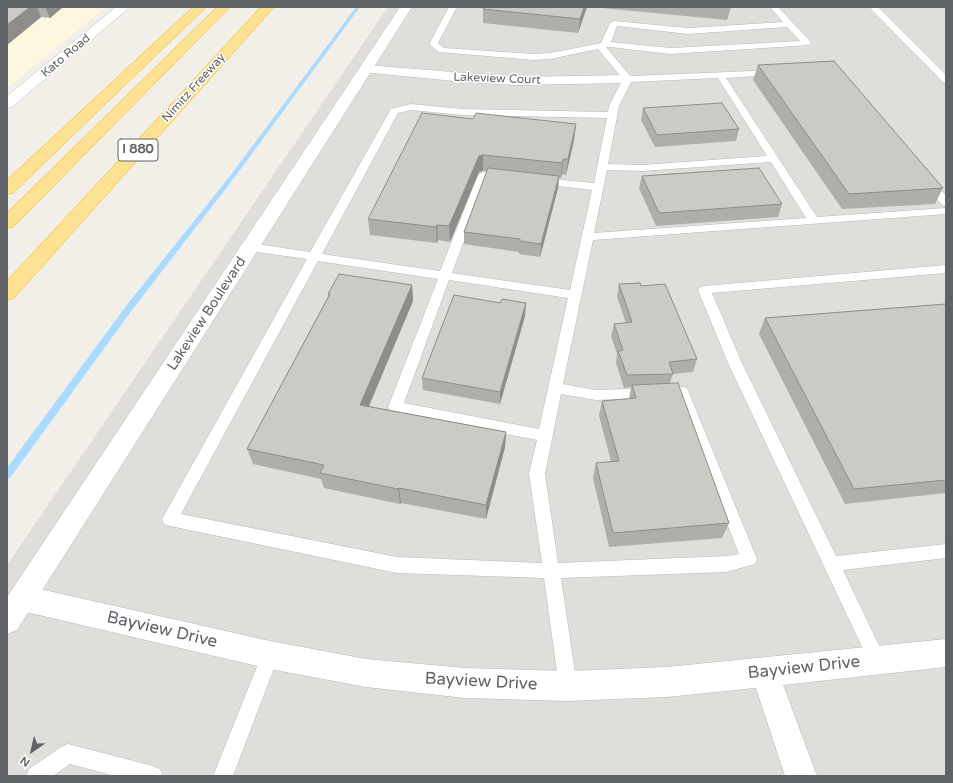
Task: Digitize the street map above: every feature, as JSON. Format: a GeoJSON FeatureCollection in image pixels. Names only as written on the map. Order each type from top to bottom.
{"type":"FeatureCollection","features":[{"type":"Feature","properties":{"kind":"highway"},"geometry":{"type":"LineString","coordinates":[[7,189],[200,7]]}},
{"type":"Feature","properties":{"kind":"highway","name":"I 880"},"geometry":{"type":"LineString","coordinates":[[7,223],[224,7]]}},
{"type":"Feature","properties":{"kind":"highway","name":"Nimitz Freeway"},"geometry":{"type":"LineString","coordinates":[[7,293],[268,7]]}},
{"type":"Feature","properties":{"kind":"street","name":"Kato Road"},"geometry":{"type":"LineString","coordinates":[[7,104],[124,7]]}},
{"type":"Feature","properties":{"kind":"street","name":"Lakeview Boulevard"},"geometry":{"type":"LineString","coordinates":[[7,621],[406,7]]}},
{"type":"Feature","properties":{"kind":"street","name":"Lakeview Court"},"geometry":{"type":"LineString","coordinates":[[366,69],[516,81],[628,79]]}},
{"type":"Feature","properties":{"kind":"street","name":"Bayview Drive"},"geometry":{"type":"LineString","coordinates":[[22,598],[270,655],[366,673],[458,682],[568,686],[667,682],[946,653]]}},
{"type":"Feature","properties":{"kind":"street"},"geometry":{"type":"LineString","coordinates":[[765,673],[801,776]]}},
{"type":"Feature","properties":{"kind":"lane"},"geometry":{"type":"LineString","coordinates":[[454,7],[433,44],[442,50],[534,57],[550,56],[610,44],[670,51],[807,43],[774,7]]}},
{"type":"Feature","properties":{"kind":"lane"},"geometry":{"type":"LineString","coordinates":[[873,7],[946,80]]}},
{"type":"Feature","properties":{"kind":"lane"},"geometry":{"type":"LineString","coordinates":[[603,45],[614,23],[688,31],[790,24]]}},
{"type":"Feature","properties":{"kind":"lane"},"geometry":{"type":"LineString","coordinates":[[603,45],[628,79]]}},
{"type":"Feature","properties":{"kind":"lane"},"geometry":{"type":"LineString","coordinates":[[628,79],[782,71]]}},
{"type":"Feature","properties":{"kind":"lane"},"geometry":{"type":"LineString","coordinates":[[720,75],[813,220]]}},
{"type":"Feature","properties":{"kind":"lane"},"geometry":{"type":"LineString","coordinates":[[568,686],[537,474],[599,187],[614,106],[628,79]]}},
{"type":"Feature","properties":{"kind":"lane"},"geometry":{"type":"LineString","coordinates":[[555,388],[596,395],[682,392],[749,558],[726,564],[550,571],[397,565],[170,519],[394,111],[411,107],[463,112],[613,115]]}},
{"type":"Feature","properties":{"kind":"lane"},"geometry":{"type":"LineString","coordinates":[[603,167],[642,168],[773,159]]}},
{"type":"Feature","properties":{"kind":"lane"},"geometry":{"type":"LineString","coordinates":[[514,178],[483,174],[395,407],[545,436]]}},
{"type":"Feature","properties":{"kind":"lane"},"geometry":{"type":"LineString","coordinates":[[921,174],[946,203]]}},
{"type":"Feature","properties":{"kind":"lane"},"geometry":{"type":"LineString","coordinates":[[529,180],[599,187]]}},
{"type":"Feature","properties":{"kind":"lane"},"geometry":{"type":"LineString","coordinates":[[588,237],[946,210]]}},
{"type":"Feature","properties":{"kind":"lane"},"geometry":{"type":"LineString","coordinates":[[250,247],[575,295]]}},
{"type":"Feature","properties":{"kind":"lane"},"geometry":{"type":"LineString","coordinates":[[877,660],[735,363],[704,290],[946,269]]}},
{"type":"Feature","properties":{"kind":"lane"},"geometry":{"type":"LineString","coordinates":[[831,564],[946,551]]}},
{"type":"Feature","properties":{"kind":"lane"},"geometry":{"type":"LineString","coordinates":[[223,776],[270,655]]}},
{"type":"Feature","properties":{"kind":"lane"},"geometry":{"type":"LineString","coordinates":[[36,776],[68,754],[130,773],[153,776]]}},
{"type":"Feature","properties":{"kind":"shaded area"},"geometry":{"type":"Polygon","coordinates":[[[7,7],[107,7],[7,88],[7,7]]]}},
{"type":"Feature","properties":{"kind":"shaded area"},"geometry":{"type":"Polygon","coordinates":[[[388,7],[946,7],[946,776],[7,776],[7,565],[388,7]]]}},
{"type":"Feature","properties":{"kind":"building"},"geometry":{"type":"Polygon","coordinates":[[[7,7],[30,7],[7,25],[7,7]]]}},
{"type":"Feature","properties":{"kind":"building"},"geometry":{"type":"Polygon","coordinates":[[[484,7],[584,7],[580,19],[483,9],[484,7]]]}},
{"type":"Feature","properties":{"kind":"building"},"geometry":{"type":"Polygon","coordinates":[[[834,61],[943,188],[849,194],[758,65],[834,61]]]}},
{"type":"Feature","properties":{"kind":"building"},"geometry":{"type":"Polygon","coordinates":[[[722,103],[739,129],[657,135],[643,108],[722,103]]]}},
{"type":"Feature","properties":{"kind":"building"},"geometry":{"type":"Polygon","coordinates":[[[422,113],[473,119],[476,113],[576,124],[568,159],[563,159],[562,163],[483,155],[479,156],[449,226],[437,225],[436,227],[368,219],[422,113]]]}},
{"type":"Feature","properties":{"kind":"building"},"geometry":{"type":"Polygon","coordinates":[[[488,168],[559,176],[541,244],[520,241],[520,239],[464,232],[488,168]]]}},
{"type":"Feature","properties":{"kind":"building"},"geometry":{"type":"Polygon","coordinates":[[[759,168],[782,204],[659,213],[642,176],[759,168]]]}},
{"type":"Feature","properties":{"kind":"building"},"geometry":{"type":"Polygon","coordinates":[[[339,274],[412,285],[360,405],[506,432],[486,505],[320,473],[324,465],[247,449],[330,294],[328,294],[339,274]]]}},
{"type":"Feature","properties":{"kind":"building"},"geometry":{"type":"Polygon","coordinates":[[[640,283],[641,286],[665,284],[697,359],[669,362],[673,374],[627,375],[618,351],[623,350],[614,324],[632,322],[619,284],[640,283]]]}},
{"type":"Feature","properties":{"kind":"building"},"geometry":{"type":"Polygon","coordinates":[[[454,295],[500,303],[502,299],[526,303],[500,392],[422,378],[454,295]]]}},
{"type":"Feature","properties":{"kind":"building"},"geometry":{"type":"Polygon","coordinates":[[[946,304],[946,480],[854,489],[765,318],[946,304]]]}},
{"type":"Feature","properties":{"kind":"building"},"geometry":{"type":"Polygon","coordinates":[[[678,383],[729,523],[613,533],[596,463],[619,461],[602,401],[636,398],[632,385],[678,383]]]}},
{"type":"Feature","properties":{"kind":"waterway"},"geometry":{"type":"LineString","coordinates":[[7,475],[129,308],[232,177],[358,7]]}}]}
